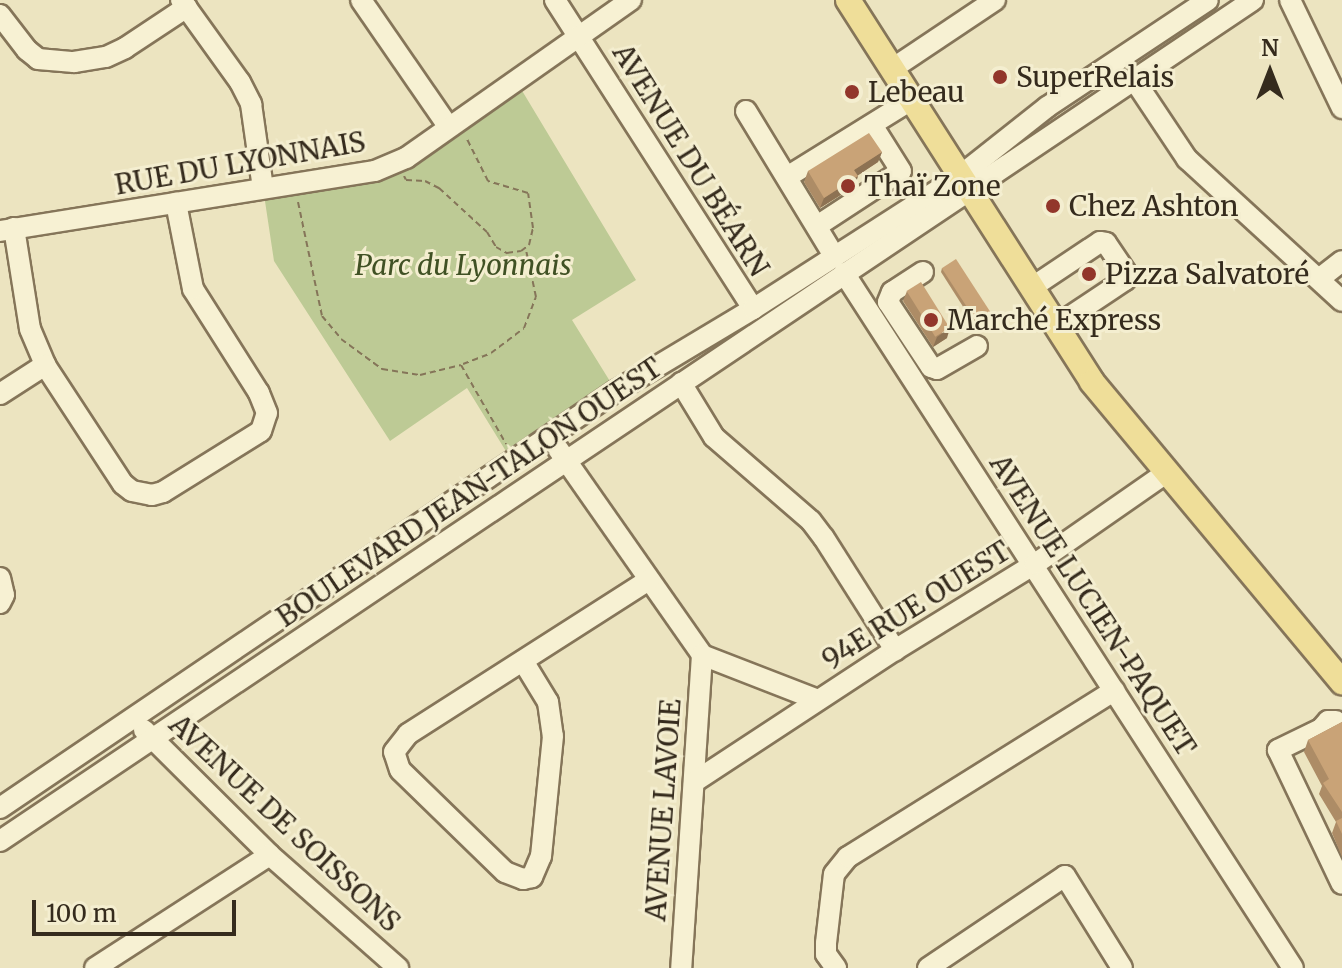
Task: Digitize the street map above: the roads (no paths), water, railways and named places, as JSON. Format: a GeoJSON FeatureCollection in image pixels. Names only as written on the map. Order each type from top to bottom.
{"type":"FeatureCollection","features":[{"type":"Feature","properties":{"kind":"main road"},"geometry":{"type":"LineString","coordinates":[[848,0],[1092,382],[1342,682]]}},
{"type":"Feature","properties":{"kind":"street"},"geometry":{"type":"LineString","coordinates":[[361,0],[452,124]]}},
{"type":"Feature","properties":{"kind":"street","name":"AVENUE DU BÉARN"},"geometry":{"type":"LineString","coordinates":[[555,0],[753,309]]}},
{"type":"Feature","properties":{"kind":"street","name":"RUE DU LYONNAIS"},"geometry":{"type":"LineString","coordinates":[[7,230],[375,171],[397,161],[631,0]]}},
{"type":"Feature","properties":{"kind":"street"},"geometry":{"type":"LineString","coordinates":[[892,69],[995,0]]}},
{"type":"Feature","properties":{"kind":"street"},"geometry":{"type":"LineString","coordinates":[[964,183],[1047,107],[1208,0]]}},
{"type":"Feature","properties":{"kind":"street"},"geometry":{"type":"LineString","coordinates":[[964,183],[1135,81],[1253,0]]}},
{"type":"Feature","properties":{"kind":"street"},"geometry":{"type":"LineString","coordinates":[[1290,0],[1342,108]]}},
{"type":"Feature","properties":{"kind":"street"},"geometry":{"type":"LineString","coordinates":[[0,15],[27,50],[38,59],[74,62],[106,57],[125,48],[184,4],[240,82],[251,104],[263,188]]}},
{"type":"Feature","properties":{"kind":"street"},"geometry":{"type":"LineString","coordinates":[[1135,81],[1187,159],[1342,301]]}},
{"type":"Feature","properties":{"kind":"street"},"geometry":{"type":"LineString","coordinates":[[787,177],[911,100]]}},
{"type":"Feature","properties":{"kind":"street","name":"AVENUE LUCIEN-PAQUET"},"geometry":{"type":"LineString","coordinates":[[746,111],[839,264],[1293,968]]}},
{"type":"Feature","properties":{"kind":"street"},"geometry":{"type":"LineString","coordinates":[[817,226],[901,171],[872,125]]}},
{"type":"Feature","properties":{"kind":"street","name":"BOULEVARD JEAN-TALON OUEST"},"geometry":{"type":"LineString","coordinates":[[0,841],[681,383],[839,264],[964,183]]}},
{"type":"Feature","properties":{"kind":"street"},"geometry":{"type":"LineString","coordinates":[[7,230],[30,329],[45,365],[123,484],[132,491],[152,495],[163,492],[261,431],[266,422],[265,403],[193,289],[176,203]]}},
{"type":"Feature","properties":{"kind":"street"},"geometry":{"type":"LineString","coordinates":[[1031,288],[1100,242],[1106,243],[1126,273],[1125,280],[1056,326]]}},
{"type":"Feature","properties":{"kind":"street"},"geometry":{"type":"LineString","coordinates":[[1319,279],[1342,261]]}},
{"type":"Feature","properties":{"kind":"street","name":"BOULEVARD JEAN-TALON OUEST"},"geometry":{"type":"LineString","coordinates":[[0,808],[548,436],[753,309],[839,264]]}},
{"type":"Feature","properties":{"kind":"street"},"geometry":{"type":"LineString","coordinates":[[923,272],[892,292],[888,302],[931,367],[937,369],[977,346]]}},
{"type":"Feature","properties":{"kind":"street"},"geometry":{"type":"LineString","coordinates":[[0,394],[45,365]]}},
{"type":"Feature","properties":{"kind":"street"},"geometry":{"type":"LineString","coordinates":[[681,383],[714,437],[811,521],[895,650]]}},
{"type":"Feature","properties":{"kind":"street"},"geometry":{"type":"LineString","coordinates":[[548,436],[702,655],[818,700]]}},
{"type":"Feature","properties":{"kind":"street","name":"94E RUE OUEST"},"geometry":{"type":"LineString","coordinates":[[694,782],[895,650],[1035,564],[1166,473]]}},
{"type":"Feature","properties":{"kind":"street"},"geometry":{"type":"LineString","coordinates":[[0,578],[4,595],[0,603]]}},
{"type":"Feature","properties":{"kind":"street"},"geometry":{"type":"LineString","coordinates":[[523,661],[548,702],[553,736],[541,856],[532,877],[523,879],[505,872],[400,770],[394,752],[408,734],[649,580]]}},
{"type":"Feature","properties":{"kind":"street","name":"AVENUE LAVOIE"},"geometry":{"type":"LineString","coordinates":[[681,968],[702,655]]}},
{"type":"Feature","properties":{"kind":"street"},"geometry":{"type":"LineString","coordinates":[[836,968],[826,954],[826,943],[834,874],[848,857],[1114,691]]}},
{"type":"Feature","properties":{"kind":"street","name":"AVENUE DE SOISSONS"},"geometry":{"type":"LineString","coordinates":[[133,719],[270,855],[398,968]]}},
{"type":"Feature","properties":{"kind":"street"},"geometry":{"type":"LineString","coordinates":[[1340,723],[1328,721],[1321,729],[1278,750],[1342,884]]}},
{"type":"Feature","properties":{"kind":"street"},"geometry":{"type":"LineString","coordinates":[[95,968],[270,855]]}},
{"type":"Feature","properties":{"kind":"street"},"geometry":{"type":"LineString","coordinates":[[928,968],[1065,876],[1122,968]]}},
{"type":"Feature","properties":{"kind":"place","name":"SuperRelais"},"geometry":{"type":"Point","coordinates":[1000,77]}},
{"type":"Feature","properties":{"kind":"place","name":"Lebeau"},"geometry":{"type":"Point","coordinates":[852,92]}},
{"type":"Feature","properties":{"kind":"place","name":"Thaï Zone"},"geometry":{"type":"Point","coordinates":[848,186]}},
{"type":"Feature","properties":{"kind":"place","name":"Chez Ashton"},"geometry":{"type":"Point","coordinates":[1053,206]}},
{"type":"Feature","properties":{"kind":"place","name":"Pizza Salvatoré"},"geometry":{"type":"Point","coordinates":[1089,274]}},
{"type":"Feature","properties":{"kind":"place","name":"Marché Express"},"geometry":{"type":"Point","coordinates":[931,320]}},
{"type":"Feature","properties":{"kind":"park label","name":"Parc du Lyonnais"},"geometry":{"type":"Point","coordinates":[463,265]}}]}
